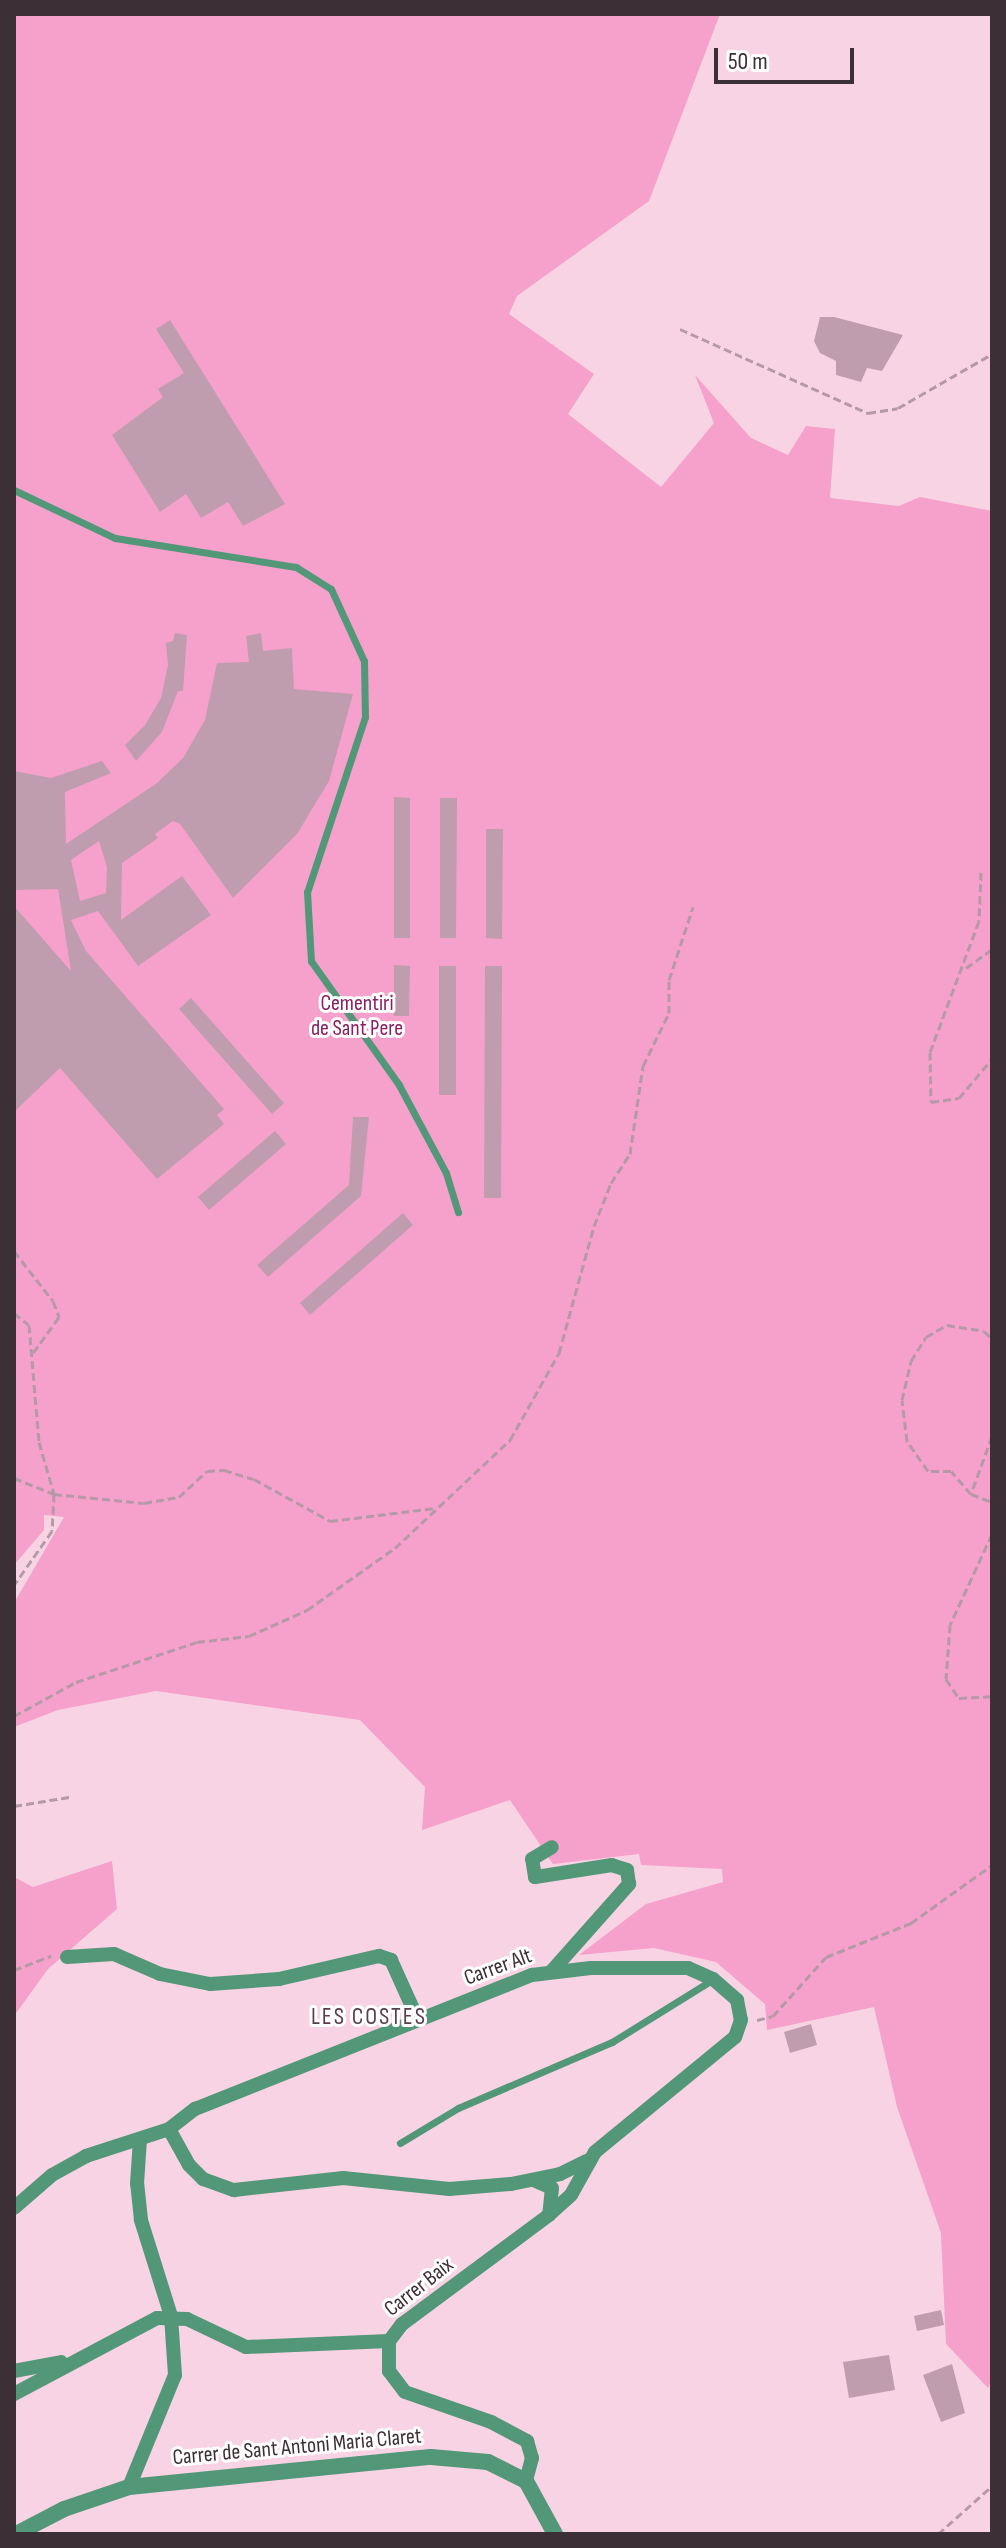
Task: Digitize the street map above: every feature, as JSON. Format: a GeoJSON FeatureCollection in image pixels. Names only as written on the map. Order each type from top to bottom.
{"type":"FeatureCollection","features":[{"type":"Feature","properties":{"kind":"street"},"geometry":{"type":"LineString","coordinates":[[551,1972],[629,1884],[627,1870],[612,1865],[535,1877],[532,1859],[552,1847]]}},
{"type":"Feature","properties":{"kind":"street"},"geometry":{"type":"LineString","coordinates":[[67,1957],[114,1954],[160,1974],[210,1984],[279,1979],[379,1956],[391,1960],[418,2020]]}},
{"type":"Feature","properties":{"kind":"street","name":"Carrer Alt"},"geometry":{"type":"LineString","coordinates":[[14,2208],[52,2175],[169,2129],[195,2109],[418,2020],[551,1972],[688,1968],[713,1979]]}},
{"type":"Feature","properties":{"kind":"street"},"geometry":{"type":"LineString","coordinates":[[169,2129],[189,2165],[203,2179],[234,2190],[343,2178],[449,2189],[536,2181],[587,2161],[735,2037],[741,2020],[737,2000],[713,1979]]}},
{"type":"Feature","properties":{"kind":"street"},"geometry":{"type":"LineString","coordinates":[[129,2487],[173,2385],[171,2316],[141,2220],[137,2184],[140,2139]]}},
{"type":"Feature","properties":{"kind":"street"},"geometry":{"type":"LineString","coordinates":[[549,2215],[571,2195],[587,2161]]}},
{"type":"Feature","properties":{"kind":"street"},"geometry":{"type":"LineString","coordinates":[[536,2181],[552,2188],[549,2215]]}},
{"type":"Feature","properties":{"kind":"street","name":"Carrer Baix"},"geometry":{"type":"LineString","coordinates":[[526,2481],[532,2458],[527,2441],[491,2422],[405,2392],[389,2371],[389,2341],[402,2324],[549,2215]]}},
{"type":"Feature","properties":{"kind":"street"},"geometry":{"type":"LineString","coordinates":[[14,2394],[143,2323],[171,2316],[246,2347],[389,2341]]}},
{"type":"Feature","properties":{"kind":"street"},"geometry":{"type":"LineString","coordinates":[[14,2371],[74,2360]]}},
{"type":"Feature","properties":{"kind":"street","name":"Carrer de Sant Antoni Maria Claret"},"geometry":{"type":"LineString","coordinates":[[16,2534],[64,2509],[129,2487],[431,2457],[488,2462],[526,2481]]}},
{"type":"Feature","properties":{"kind":"street"},"geometry":{"type":"LineString","coordinates":[[526,2481],[555,2534]]}},
{"type":"Feature","properties":{"kind":"lane"},"geometry":{"type":"LineString","coordinates":[[14,490],[115,538],[296,567],[331,589],[364,661],[365,717],[307,892],[311,961],[399,1085],[446,1173],[458,1212]]}},
{"type":"Feature","properties":{"kind":"lane"},"geometry":{"type":"LineString","coordinates":[[400,2143],[458,2108],[612,2042],[713,1979]]}},
{"type":"Feature","properties":{"kind":"path"},"geometry":{"type":"LineString","coordinates":[[680,329],[868,413],[898,408],[992,354]]}},
{"type":"Feature","properties":{"kind":"path"},"geometry":{"type":"LineString","coordinates":[[981,872],[979,921],[965,968],[930,1052],[931,1102],[959,1098],[992,1059]]}},
{"type":"Feature","properties":{"kind":"path"},"geometry":{"type":"LineString","coordinates":[[14,1716],[76,1682],[197,1642],[249,1636],[307,1610],[395,1548],[510,1440],[559,1353],[594,1226],[611,1183],[630,1154],[643,1066],[669,1013],[669,980],[693,907]]}},
{"type":"Feature","properties":{"kind":"path"},"geometry":{"type":"LineString","coordinates":[[965,968],[992,949]]}},
{"type":"Feature","properties":{"kind":"path"},"geometry":{"type":"LineString","coordinates":[[14,1251],[53,1301],[59,1317],[33,1353]]}},
{"type":"Feature","properties":{"kind":"path"},"geometry":{"type":"LineString","coordinates":[[14,1313],[29,1325],[39,1442],[54,1494],[52,1531],[14,1585]]}},
{"type":"Feature","properties":{"kind":"path"},"geometry":{"type":"LineString","coordinates":[[992,1339],[984,1331],[947,1325],[926,1337],[911,1361],[902,1400],[907,1441],[928,1471],[951,1471],[971,1494],[992,1502]]}},
{"type":"Feature","properties":{"kind":"path"},"geometry":{"type":"LineString","coordinates":[[971,1494],[992,1436]]}},
{"type":"Feature","properties":{"kind":"path"},"geometry":{"type":"LineString","coordinates":[[14,1478],[54,1494],[144,1503],[179,1497],[207,1471],[224,1470],[254,1479],[330,1521],[438,1508]]}},
{"type":"Feature","properties":{"kind":"path"},"geometry":{"type":"LineString","coordinates":[[992,1534],[950,1625],[946,1679],[959,1698],[992,1696]]}},
{"type":"Feature","properties":{"kind":"path"},"geometry":{"type":"LineString","coordinates":[[14,1806],[69,1797]]}},
{"type":"Feature","properties":{"kind":"path"},"geometry":{"type":"LineString","coordinates":[[741,2020],[773,2016],[826,1957],[911,1923],[992,1865]]}},
{"type":"Feature","properties":{"kind":"path"},"geometry":{"type":"LineString","coordinates":[[14,1970],[45,1955],[67,1957]]}},
{"type":"Feature","properties":{"kind":"path"},"geometry":{"type":"LineString","coordinates":[[938,2534],[992,2486]]}},
{"type":"Feature","properties":{"kind":"green space","name":"Cementiri de Sant Pere"},"geometry":{"type":"Polygon","coordinates":[[[14,14],[720,14],[649,201],[517,296],[509,314],[594,374],[568,414],[661,487],[714,423],[695,375],[751,438],[788,455],[806,426],[835,429],[830,498],[899,506],[920,497],[992,511],[992,2380],[988,2388],[946,2344],[941,2233],[897,2107],[874,2007],[767,2030],[765,2004],[716,1962],[654,1948],[579,1955],[646,1904],[723,1882],[722,1869],[641,1865],[639,1854],[553,1864],[510,1800],[422,1830],[425,1787],[360,1720],[156,1691],[58,1710],[14,1727],[14,1603],[64,1517],[44,1515],[44,1530],[14,1565],[14,14]]]}},
{"type":"Feature","properties":{"kind":"green space"},"geometry":{"type":"Polygon","coordinates":[[[112,1861],[117,1909],[48,1969],[14,2016],[14,1877],[33,1887],[112,1861]]]}},
{"type":"Feature","properties":{"kind":"building"},"geometry":{"type":"Polygon","coordinates":[[[820,317],[834,317],[903,335],[882,371],[867,368],[861,382],[836,375],[836,361],[820,353],[814,341],[820,317]]]}},
{"type":"Feature","properties":{"kind":"building"},"geometry":{"type":"Polygon","coordinates":[[[170,320],[285,504],[243,526],[228,502],[201,518],[186,494],[160,512],[112,435],[163,397],[158,389],[184,373],[156,329],[170,320]]]}},
{"type":"Feature","properties":{"kind":"building"},"geometry":{"type":"Polygon","coordinates":[[[175,633],[187,635],[183,691],[178,691],[162,732],[136,761],[125,745],[145,725],[161,698],[168,665],[166,643],[173,641],[175,633]]]}},
{"type":"Feature","properties":{"kind":"building"},"geometry":{"type":"Polygon","coordinates":[[[261,633],[263,651],[292,648],[294,689],[353,694],[329,781],[297,834],[233,898],[180,824],[173,821],[155,834],[158,838],[122,863],[121,920],[182,876],[211,915],[138,966],[98,911],[71,920],[86,951],[224,1109],[217,1115],[224,1124],[157,1179],[60,1068],[14,1112],[14,906],[71,971],[58,889],[14,890],[14,771],[51,778],[102,761],[111,773],[65,792],[66,844],[157,783],[183,758],[205,720],[217,663],[249,662],[246,636],[261,633]],[[99,841],[71,860],[80,901],[106,893],[107,867],[99,841]]]}},
{"type":"Feature","properties":{"kind":"building"},"geometry":{"type":"Polygon","coordinates":[[[394,797],[410,798],[410,938],[394,938],[394,797]]]}},
{"type":"Feature","properties":{"kind":"building"},"geometry":{"type":"Polygon","coordinates":[[[440,798],[457,798],[456,938],[440,938],[440,798]]]}},
{"type":"Feature","properties":{"kind":"building"},"geometry":{"type":"Polygon","coordinates":[[[486,829],[503,829],[502,939],[486,938],[486,829]]]}},
{"type":"Feature","properties":{"kind":"building"},"geometry":{"type":"Polygon","coordinates":[[[394,965],[410,966],[409,1016],[394,1016],[394,965]]]}},
{"type":"Feature","properties":{"kind":"building"},"geometry":{"type":"Polygon","coordinates":[[[439,966],[456,966],[456,1095],[439,1095],[439,966]]]}},
{"type":"Feature","properties":{"kind":"building"},"geometry":{"type":"Polygon","coordinates":[[[485,966],[502,966],[501,1198],[484,1198],[485,966]]]}},
{"type":"Feature","properties":{"kind":"building"},"geometry":{"type":"Polygon","coordinates":[[[191,998],[284,1103],[272,1114],[179,1009],[191,998]]]}},
{"type":"Feature","properties":{"kind":"building"},"geometry":{"type":"Polygon","coordinates":[[[353,1117],[369,1117],[361,1196],[268,1277],[257,1265],[349,1185],[353,1117]]]}},
{"type":"Feature","properties":{"kind":"building"},"geometry":{"type":"Polygon","coordinates":[[[275,1131],[286,1144],[209,1210],[198,1197],[275,1131]]]}},
{"type":"Feature","properties":{"kind":"building"},"geometry":{"type":"Polygon","coordinates":[[[403,1213],[413,1225],[310,1315],[300,1303],[403,1213]]]}},
{"type":"Feature","properties":{"kind":"building"},"geometry":{"type":"Polygon","coordinates":[[[811,2024],[817,2045],[790,2053],[784,2032],[811,2024]]]}},
{"type":"Feature","properties":{"kind":"building"},"geometry":{"type":"Polygon","coordinates":[[[941,2310],[944,2325],[917,2331],[914,2316],[941,2310]]]}},
{"type":"Feature","properties":{"kind":"building"},"geometry":{"type":"Polygon","coordinates":[[[889,2355],[895,2390],[849,2398],[843,2362],[889,2355]]]}},
{"type":"Feature","properties":{"kind":"building"},"geometry":{"type":"Polygon","coordinates":[[[952,2364],[965,2413],[941,2422],[923,2375],[952,2364]]]}},
{"type":"Feature","properties":{"kind":"district","name":"LES COSTES"},"geometry":{"type":"Point","coordinates":[369,2017]}}]}
